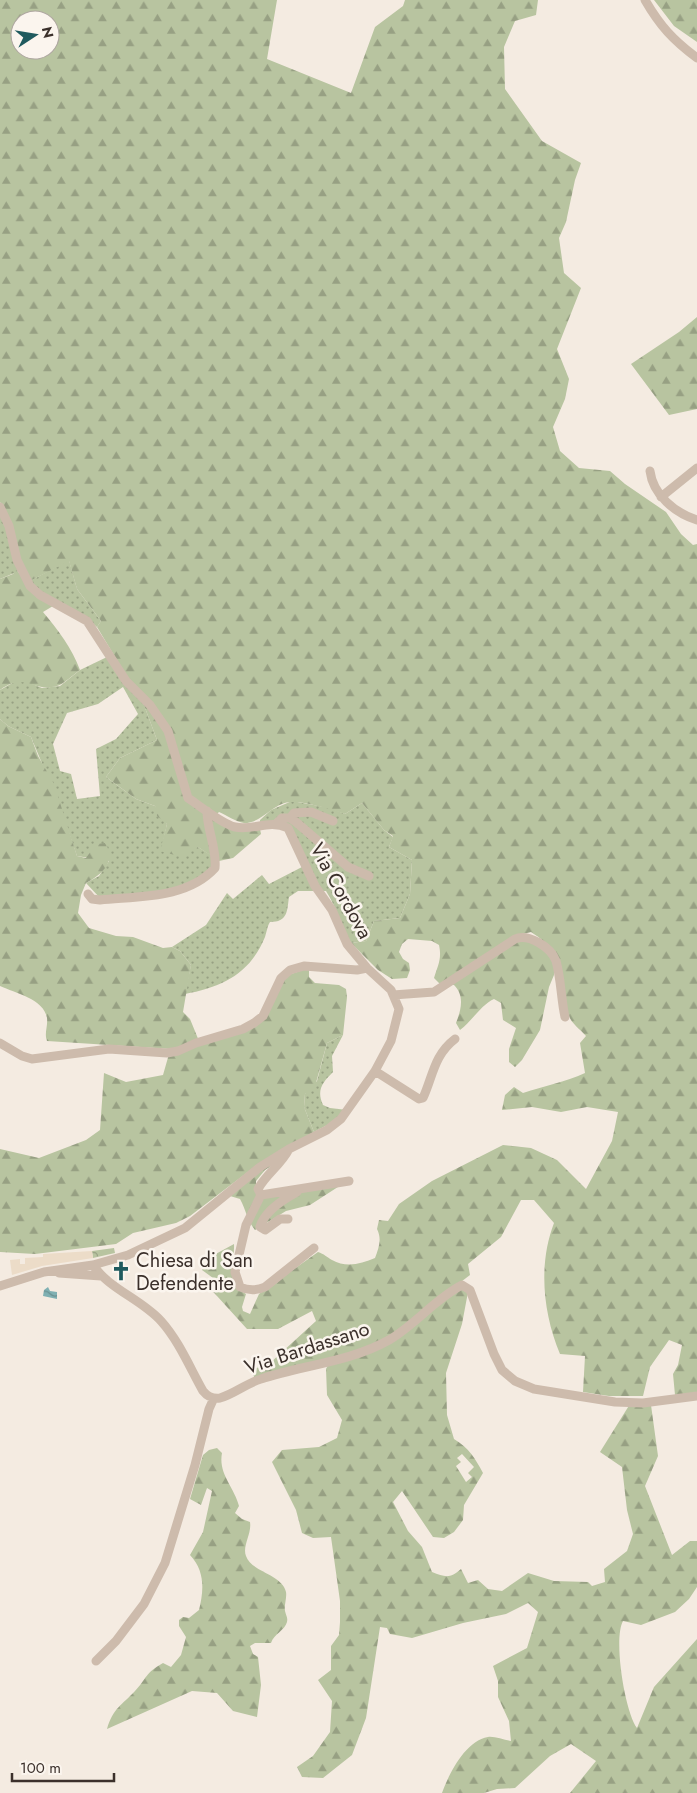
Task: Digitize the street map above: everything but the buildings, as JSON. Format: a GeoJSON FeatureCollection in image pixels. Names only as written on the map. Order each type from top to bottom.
{"type":"FeatureCollection","features":[{"type":"Feature","properties":{"kind":"street"},"geometry":{"type":"LineString","coordinates":[[645,0],[659,24],[673,39],[697,58]]}},
{"type":"Feature","properties":{"kind":"street"},"geometry":{"type":"LineString","coordinates":[[661,497],[697,468]]}},
{"type":"Feature","properties":{"kind":"street"},"geometry":{"type":"LineString","coordinates":[[650,471],[651,482],[661,497],[680,512],[697,520]]}},
{"type":"Feature","properties":{"kind":"street"},"geometry":{"type":"LineString","coordinates":[[0,507],[9,526],[23,575],[30,586],[40,595],[87,621],[126,680],[150,705],[168,731],[188,798],[234,827],[251,828],[276,824],[282,818],[290,818],[315,836],[348,867],[369,876]]}},
{"type":"Feature","properties":{"kind":"street"},"geometry":{"type":"LineString","coordinates":[[88,894],[92,899],[100,900],[178,891],[193,886],[215,868],[214,852],[207,823],[207,811]]}},
{"type":"Feature","properties":{"kind":"street"},"geometry":{"type":"LineString","coordinates":[[290,818],[294,813],[311,812],[334,821]]}},
{"type":"Feature","properties":{"kind":"street","name":"Via Cordova"},"geometry":{"type":"LineString","coordinates":[[276,824],[288,828],[315,886],[332,910],[348,944],[366,968],[391,990],[393,995]]}},
{"type":"Feature","properties":{"kind":"street"},"geometry":{"type":"LineString","coordinates":[[0,1286],[44,1272],[93,1264],[128,1255],[184,1228],[260,1167],[289,1149],[327,1130],[342,1119],[375,1071],[391,1041],[399,1009],[393,995],[434,992],[522,936],[534,940],[556,960],[565,1016]]}},
{"type":"Feature","properties":{"kind":"street"},"geometry":{"type":"LineString","coordinates":[[0,1043],[22,1056],[32,1059],[109,1049],[167,1053],[236,1032],[254,1023],[263,1016],[281,978],[290,970],[304,966],[357,970],[366,968]]}},
{"type":"Feature","properties":{"kind":"street"},"geometry":{"type":"LineString","coordinates":[[375,1071],[419,1099],[423,1098],[439,1054],[455,1039]]}},
{"type":"Feature","properties":{"kind":"street"},"geometry":{"type":"LineString","coordinates":[[261,1195],[258,1189],[262,1182],[284,1159],[289,1149]]}},
{"type":"Feature","properties":{"kind":"street"},"geometry":{"type":"LineString","coordinates":[[261,1195],[349,1181]]}},
{"type":"Feature","properties":{"kind":"street"},"geometry":{"type":"LineString","coordinates":[[288,1219],[280,1219],[265,1230],[260,1227],[262,1220],[275,1208],[302,1189]]}},
{"type":"Feature","properties":{"kind":"street"},"geometry":{"type":"LineString","coordinates":[[261,1195],[246,1225],[235,1272],[240,1287],[257,1291],[265,1287],[314,1248]]}},
{"type":"Feature","properties":{"kind":"street"},"geometry":{"type":"LineString","coordinates":[[93,1264],[101,1276],[138,1301],[162,1322],[203,1391],[207,1396],[214,1398],[209,1409],[195,1465],[165,1563],[144,1604],[116,1641],[96,1661]]}},
{"type":"Feature","properties":{"kind":"street"},"geometry":{"type":"LineString","coordinates":[[44,1272],[101,1276]]}},
{"type":"Feature","properties":{"kind":"street","name":"Via Bardassano"},"geometry":{"type":"LineString","coordinates":[[214,1398],[230,1394],[259,1379],[353,1355],[387,1340],[416,1322],[448,1292],[462,1285],[470,1290],[502,1370],[515,1381],[534,1389],[615,1402],[643,1403],[697,1396]]}},
{"type":"Feature","properties":{"kind":"green space"},"geometry":{"type":"Polygon","coordinates":[[[0,0],[277,0],[267,59],[351,93],[375,27],[403,6],[405,0],[538,0],[536,15],[515,21],[504,47],[505,89],[542,141],[581,163],[575,180],[566,222],[559,238],[564,273],[581,288],[557,349],[569,379],[565,399],[553,427],[560,451],[579,468],[610,471],[625,484],[666,512],[681,534],[693,545],[697,544],[697,1393],[675,1395],[673,1374],[678,1365],[682,1345],[669,1340],[650,1367],[643,1396],[609,1396],[583,1392],[585,1356],[560,1354],[554,1338],[546,1306],[544,1272],[549,1239],[554,1223],[534,1200],[521,1200],[501,1237],[468,1264],[470,1275],[386,1339],[352,1353],[255,1379],[251,1370],[270,1363],[316,1321],[312,1311],[278,1329],[247,1329],[207,1285],[213,1278],[202,1270],[212,1256],[234,1244],[233,1278],[239,1289],[246,1294],[242,1307],[243,1311],[250,1314],[259,1294],[318,1252],[343,1264],[359,1263],[375,1258],[379,1243],[377,1229],[379,1220],[388,1221],[399,1204],[432,1181],[503,1145],[531,1148],[557,1160],[586,1189],[612,1141],[618,1112],[587,1107],[561,1112],[532,1107],[502,1110],[505,1095],[514,1087],[523,1093],[585,1073],[580,1043],[586,1036],[570,1019],[565,1003],[558,960],[544,942],[531,932],[523,934],[440,984],[434,978],[440,958],[440,950],[439,945],[432,941],[408,939],[402,944],[399,952],[403,959],[409,963],[410,970],[407,978],[392,979],[378,970],[351,943],[366,941],[374,921],[400,918],[410,894],[412,860],[389,847],[393,836],[384,830],[362,803],[345,814],[303,803],[285,803],[257,820],[244,823],[219,812],[213,818],[260,829],[261,834],[233,858],[219,861],[198,847],[182,857],[160,851],[167,824],[157,816],[155,806],[136,799],[106,777],[120,758],[157,740],[144,705],[97,627],[101,621],[77,589],[69,561],[30,581],[23,568],[12,526],[0,502],[0,0]]]}},
{"type":"Feature","properties":{"kind":"green space"},"geometry":{"type":"Polygon","coordinates":[[[654,0],[697,0],[697,42],[674,26],[654,0]]]}},
{"type":"Feature","properties":{"kind":"green space"},"geometry":{"type":"Polygon","coordinates":[[[697,317],[697,409],[669,415],[631,364],[679,332],[697,317]]]}},
{"type":"Feature","properties":{"kind":"green space"},"geometry":{"type":"Polygon","coordinates":[[[0,509],[19,571],[0,579],[0,509]]]}},
{"type":"Feature","properties":{"kind":"green space"},"geometry":{"type":"Polygon","coordinates":[[[69,560],[77,589],[101,621],[97,627],[81,615],[45,595],[30,581],[69,560]]]}},
{"type":"Feature","properties":{"kind":"green space"},"geometry":{"type":"Polygon","coordinates":[[[16,570],[53,606],[43,612],[73,654],[80,670],[60,685],[41,687],[16,682],[0,690],[0,579],[13,574],[16,570]]]}},
{"type":"Feature","properties":{"kind":"green space"},"geometry":{"type":"Polygon","coordinates":[[[107,657],[144,705],[157,740],[120,758],[106,777],[136,799],[155,806],[167,824],[161,851],[198,847],[214,857],[214,868],[184,888],[100,898],[86,883],[99,876],[109,861],[77,856],[59,804],[31,737],[8,726],[0,719],[0,690],[16,681],[25,681],[42,688],[60,686],[80,670],[107,657]],[[123,687],[98,704],[67,713],[53,744],[60,771],[71,774],[77,799],[100,796],[96,749],[116,739],[138,714],[123,687]]]}},
{"type":"Feature","properties":{"kind":"green space"},"geometry":{"type":"Polygon","coordinates":[[[0,719],[8,726],[31,737],[38,756],[54,784],[77,856],[86,858],[96,844],[105,843],[108,850],[109,856],[106,867],[86,883],[81,895],[78,913],[89,928],[116,936],[133,937],[163,948],[172,947],[180,951],[191,965],[183,1012],[190,1019],[199,1041],[171,1049],[47,1041],[47,1018],[41,1006],[35,1001],[0,986],[0,719]]]}},
{"type":"Feature","properties":{"kind":"green space"},"geometry":{"type":"Polygon","coordinates":[[[292,801],[330,808],[345,814],[362,803],[384,830],[393,837],[389,847],[412,860],[410,894],[400,918],[374,921],[366,941],[351,943],[326,891],[320,891],[290,827],[260,823],[260,820],[271,810],[292,801]]]}},
{"type":"Feature","properties":{"kind":"green space"},"geometry":{"type":"Polygon","coordinates":[[[302,867],[314,891],[298,891],[289,897],[286,915],[276,922],[270,922],[259,950],[251,961],[223,983],[185,994],[191,965],[180,951],[172,947],[206,925],[227,893],[233,899],[262,875],[269,884],[302,867]]]}},
{"type":"Feature","properties":{"kind":"green space"},"geometry":{"type":"Polygon","coordinates":[[[523,938],[536,944],[554,960],[554,975],[549,987],[540,1030],[522,1060],[515,1067],[509,1062],[509,1049],[516,1028],[503,1020],[501,1003],[494,999],[489,1002],[460,1030],[456,1023],[461,998],[454,985],[449,985],[523,938]]]}},
{"type":"Feature","properties":{"kind":"green space"},"geometry":{"type":"Polygon","coordinates":[[[309,968],[309,977],[315,983],[339,985],[346,989],[347,997],[343,1035],[327,1043],[314,1090],[305,1094],[304,1107],[314,1132],[257,1165],[190,1216],[176,1223],[133,1233],[116,1244],[35,1254],[0,1252],[0,1149],[39,1158],[86,1140],[100,1130],[104,1073],[126,1082],[163,1075],[169,1054],[255,1024],[285,976],[309,968]]]}},
{"type":"Feature","properties":{"kind":"green space"},"geometry":{"type":"Polygon","coordinates":[[[343,1035],[332,1056],[333,1072],[324,1083],[320,1095],[323,1105],[330,1108],[347,1110],[335,1121],[314,1132],[304,1107],[305,1094],[317,1081],[327,1043],[343,1035]]]}},
{"type":"Feature","properties":{"kind":"green space"},"geometry":{"type":"Polygon","coordinates":[[[280,1160],[265,1170],[256,1181],[256,1193],[341,1185],[310,1205],[286,1211],[255,1230],[240,1199],[230,1196],[260,1169],[280,1160]]]}},
{"type":"Feature","properties":{"kind":"green space"},"geometry":{"type":"Polygon","coordinates":[[[114,1248],[115,1253],[93,1258],[92,1251],[114,1248]]]}},
{"type":"Feature","properties":{"kind":"green space"},"geometry":{"type":"Polygon","coordinates":[[[463,1287],[468,1292],[462,1324],[446,1373],[447,1415],[454,1439],[471,1454],[483,1473],[464,1505],[463,1520],[454,1532],[444,1538],[433,1537],[402,1491],[393,1502],[408,1531],[422,1547],[432,1572],[437,1574],[450,1576],[461,1569],[468,1583],[478,1580],[488,1589],[502,1591],[528,1573],[554,1581],[588,1582],[592,1586],[605,1582],[604,1569],[627,1551],[633,1534],[627,1510],[622,1467],[600,1452],[630,1404],[651,1405],[658,1456],[645,1486],[672,1555],[690,1541],[697,1541],[697,1587],[689,1599],[675,1612],[641,1625],[623,1621],[620,1630],[620,1659],[628,1707],[637,1728],[654,1687],[697,1639],[697,1793],[570,1793],[596,1761],[571,1744],[550,1756],[515,1788],[497,1789],[484,1793],[442,1793],[459,1759],[472,1745],[488,1737],[511,1741],[509,1721],[498,1697],[498,1681],[493,1666],[527,1648],[538,1612],[528,1603],[506,1614],[463,1623],[412,1638],[390,1634],[387,1628],[380,1627],[366,1718],[352,1755],[323,1778],[302,1777],[297,1767],[313,1756],[330,1732],[332,1701],[318,1680],[331,1670],[331,1646],[339,1635],[340,1601],[331,1537],[313,1538],[302,1533],[296,1510],[272,1462],[282,1450],[319,1447],[337,1438],[342,1420],[327,1395],[326,1369],[329,1363],[388,1342],[449,1294],[463,1287]],[[462,1454],[457,1458],[461,1462],[456,1466],[466,1482],[472,1477],[468,1473],[474,1467],[462,1454]]]}},
{"type":"Feature","properties":{"kind":"green space"},"geometry":{"type":"Polygon","coordinates":[[[217,1448],[222,1453],[221,1461],[224,1474],[239,1506],[235,1513],[242,1519],[250,1522],[250,1531],[245,1548],[246,1556],[254,1566],[279,1581],[286,1592],[286,1625],[274,1637],[271,1643],[255,1643],[250,1646],[253,1654],[258,1657],[261,1685],[257,1717],[233,1711],[217,1693],[192,1691],[107,1729],[115,1711],[135,1691],[149,1673],[163,1663],[171,1667],[181,1655],[186,1637],[179,1626],[179,1620],[183,1617],[189,1618],[199,1610],[202,1595],[201,1574],[190,1555],[203,1532],[212,1491],[207,1488],[201,1505],[190,1499],[203,1455],[209,1450],[217,1448]]]}},
{"type":"Feature","properties":{"kind":"shaded area"},"geometry":{"type":"Polygon","coordinates":[[[92,1251],[93,1258],[42,1266],[12,1275],[10,1260],[20,1259],[20,1264],[25,1264],[25,1258],[43,1257],[43,1254],[92,1251]]]}},
{"type":"Feature","properties":{"kind":"water"},"geometry":{"type":"Polygon","coordinates":[[[48,1287],[50,1291],[57,1292],[57,1299],[43,1296],[44,1290],[48,1287]]]}},
{"type":"Feature","properties":{"kind":"place","name":"Chiesa di San Defendente"},"geometry":{"type":"Point","coordinates":[121,1271]}}]}
